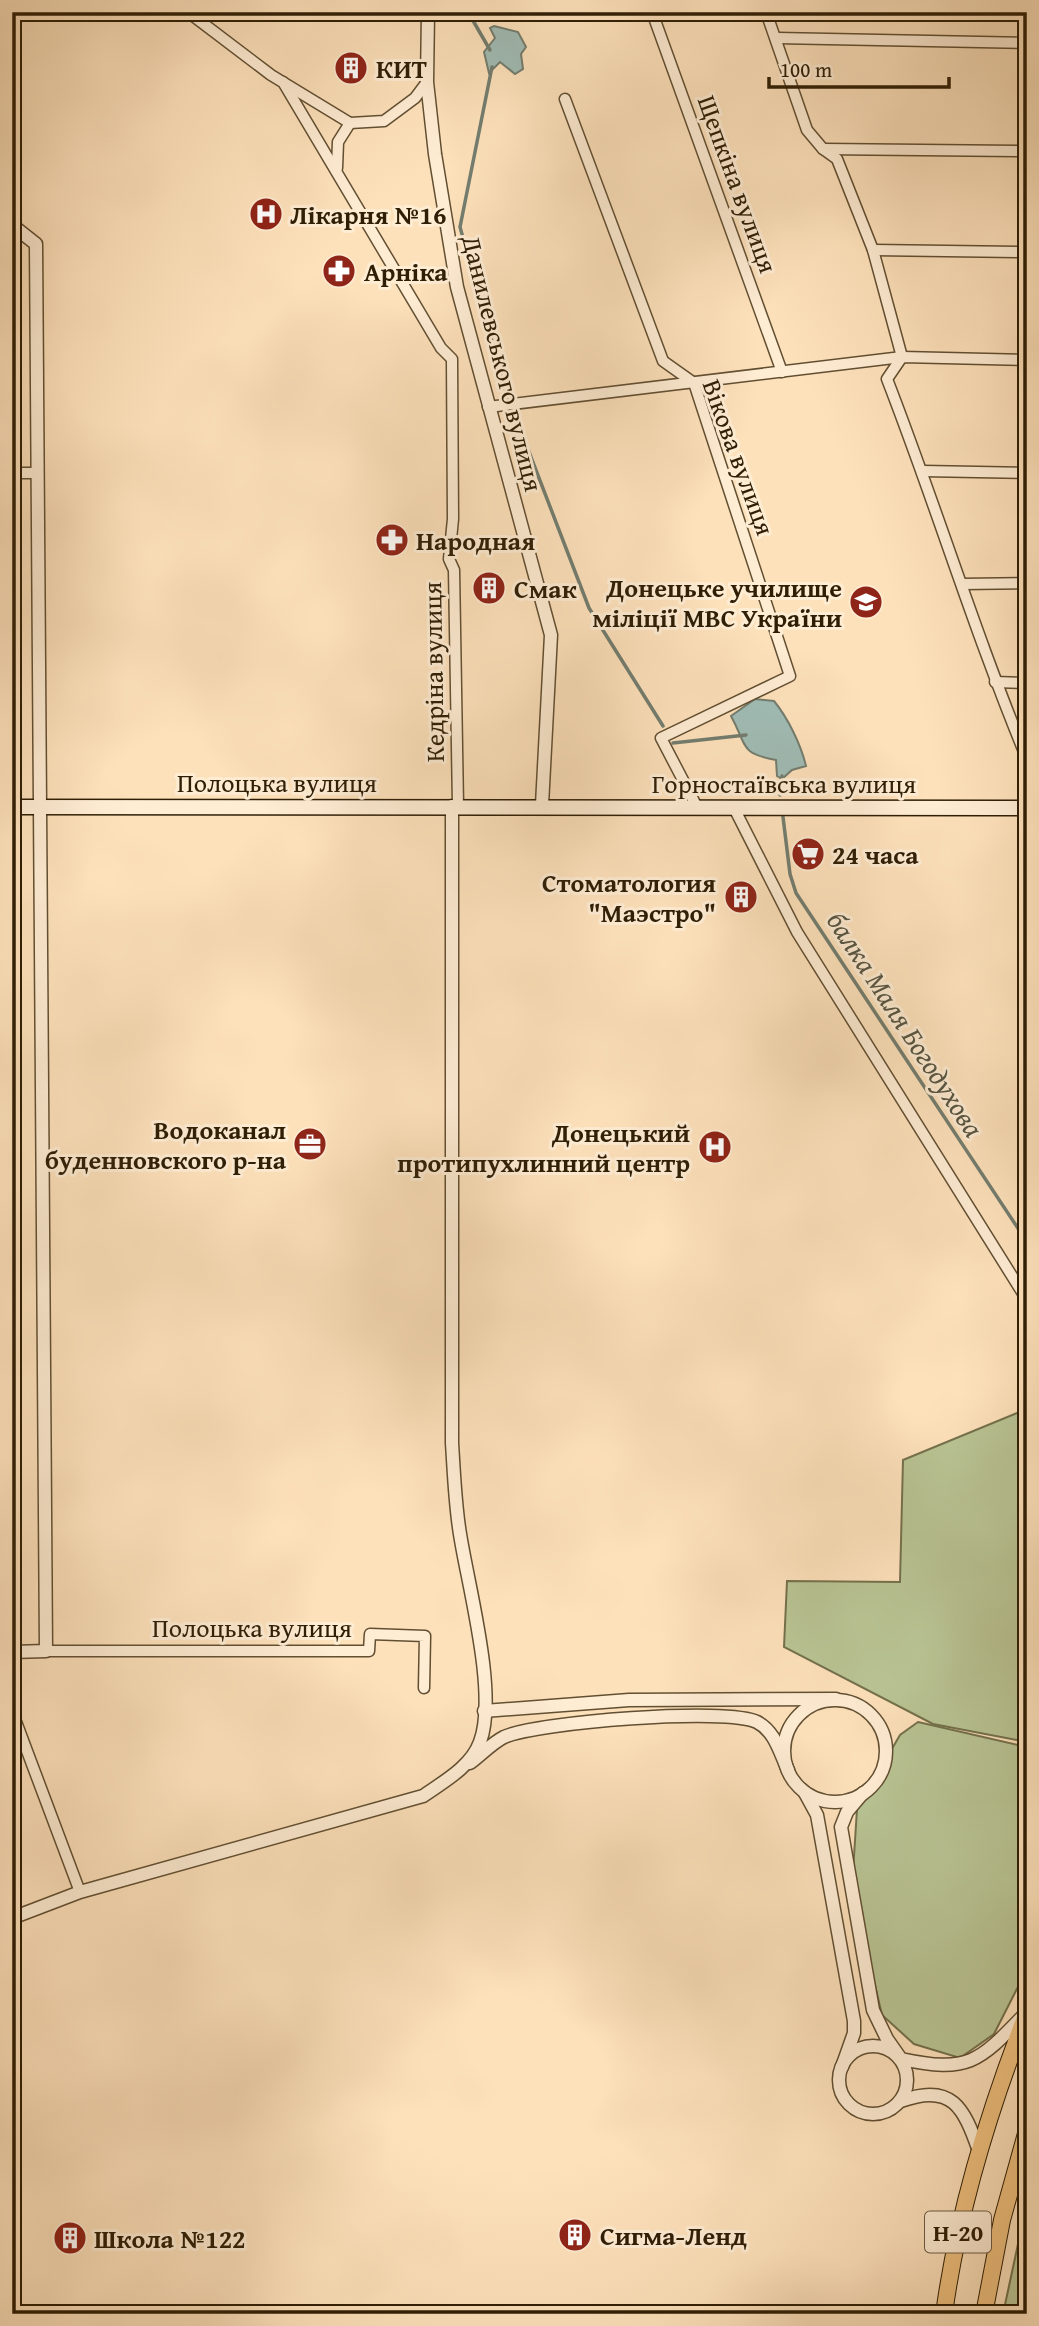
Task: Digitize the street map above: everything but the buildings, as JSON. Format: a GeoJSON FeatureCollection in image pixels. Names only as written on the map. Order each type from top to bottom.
{"type":"FeatureCollection","features":[{"type":"Feature","properties":{"kind":"main road","name":"Полоцька вулиця"},"geometry":{"type":"LineString","coordinates":[[12,807],[542,806]]}},
{"type":"Feature","properties":{"kind":"main road","name":"Горностаївська вулиця"},"geometry":{"type":"LineString","coordinates":[[542,806],[1027,808]]}},
{"type":"Feature","properties":{"kind":"main road","name":"Н-20"},"geometry":{"type":"LineString","coordinates":[[944,2314],[950,2270],[979,2151],[999,2084],[1027,2013]]}},
{"type":"Feature","properties":{"kind":"main road","name":"Н-20"},"geometry":{"type":"LineString","coordinates":[[984,2314],[1002,2220],[1027,2130]]}},
{"type":"Feature","properties":{"kind":"street","name":"Кедріна вулиця"},"geometry":{"type":"LineString","coordinates":[[188,12],[283,82],[350,123]]}},
{"type":"Feature","properties":{"kind":"street","name":"Данилевського вулиця"},"geometry":{"type":"LineString","coordinates":[[428,12],[427,82],[445,225],[488,407],[546,606],[551,635],[542,806]]}},
{"type":"Feature","properties":{"kind":"street","name":"Щепкіна вулиця"},"geometry":{"type":"LineString","coordinates":[[652,12],[782,372]]}},
{"type":"Feature","properties":{"kind":"street"},"geometry":{"type":"LineString","coordinates":[[766,12],[807,130],[822,149],[837,159],[873,250],[902,357],[887,379],[923,471],[995,682],[1027,759]]}},
{"type":"Feature","properties":{"kind":"street"},"geometry":{"type":"LineString","coordinates":[[777,38],[1027,43]]}},
{"type":"Feature","properties":{"kind":"street","name":"Кедріна вулиця"},"geometry":{"type":"LineString","coordinates":[[283,82],[441,348],[452,359],[453,519],[449,559],[454,570],[455,806]]}},
{"type":"Feature","properties":{"kind":"street"},"geometry":{"type":"LineString","coordinates":[[337,173],[335,159],[338,142],[350,123],[383,121],[415,98],[427,82]]}},
{"type":"Feature","properties":{"kind":"street","name":"Вікова вулиця"},"geometry":{"type":"LineString","coordinates":[[565,99],[663,361],[694,383],[790,676],[661,738],[696,807]]}},
{"type":"Feature","properties":{"kind":"street"},"geometry":{"type":"LineString","coordinates":[[822,149],[1027,151]]}},
{"type":"Feature","properties":{"kind":"street"},"geometry":{"type":"LineString","coordinates":[[12,225],[36,244],[46,1651]]}},
{"type":"Feature","properties":{"kind":"street"},"geometry":{"type":"LineString","coordinates":[[873,250],[1027,252]]}},
{"type":"Feature","properties":{"kind":"street"},"geometry":{"type":"LineString","coordinates":[[488,407],[902,357],[1027,360]]}},
{"type":"Feature","properties":{"kind":"street"},"geometry":{"type":"LineString","coordinates":[[923,471],[1027,473]]}},
{"type":"Feature","properties":{"kind":"street"},"geometry":{"type":"LineString","coordinates":[[12,473],[38,472]]}},
{"type":"Feature","properties":{"kind":"street"},"geometry":{"type":"LineString","coordinates":[[962,584],[1027,583]]}},
{"type":"Feature","properties":{"kind":"street"},"geometry":{"type":"LineString","coordinates":[[995,682],[1027,683]]}},
{"type":"Feature","properties":{"kind":"street"},"geometry":{"type":"LineString","coordinates":[[455,806],[452,1443],[459,1531],[478,1634],[484,1711],[480,1742],[459,1772]]}},
{"type":"Feature","properties":{"kind":"street"},"geometry":{"type":"LineString","coordinates":[[734,808],[797,932],[1027,1300]]}},
{"type":"Feature","properties":{"kind":"street","name":"Полоцька вулиця"},"geometry":{"type":"LineString","coordinates":[[12,1652],[369,1651],[370,1634],[425,1636],[424,1688]]}},
{"type":"Feature","properties":{"kind":"street"},"geometry":{"type":"LineString","coordinates":[[484,1711],[629,1700],[836,1699],[853,1703],[868,1711],[879,1725],[885,1741],[886,1759],[880,1776],[847,1812],[841,1827],[873,2010],[887,2039],[901,2059],[908,2080],[901,2101]]}},
{"type":"Feature","properties":{"kind":"street"},"geometry":{"type":"LineString","coordinates":[[788,1770],[784,1754],[785,1738],[792,1723],[803,1711],[818,1702],[836,1699]]}},
{"type":"Feature","properties":{"kind":"street"},"geometry":{"type":"LineString","coordinates":[[12,1711],[80,1892]]}},
{"type":"Feature","properties":{"kind":"street"},"geometry":{"type":"LineString","coordinates":[[12,1918],[80,1892],[422,1796],[505,1737],[580,1723],[728,1716],[755,1721],[770,1730],[788,1770],[817,1815],[853,2021],[854,2033],[842,2067],[839,2087],[844,2097],[861,2112],[883,2113],[918,2094],[952,2101],[961,2108],[979,2151]]}},
{"type":"Feature","properties":{"kind":"street"},"geometry":{"type":"LineString","coordinates":[[803,1790],[824,1801],[856,1798],[863,1793]]}},
{"type":"Feature","properties":{"kind":"street"},"geometry":{"type":"LineString","coordinates":[[842,2067],[850,2054],[871,2045],[882,2046],[901,2059],[937,2067],[957,2066],[976,2059],[991,2049],[1027,2013]]}},
{"type":"Feature","properties":{"kind":"green space"},"geometry":{"type":"Polygon","coordinates":[[[1027,1409],[1027,1742],[933,1724],[784,1647],[787,1581],[900,1582],[903,1460],[1027,1409]]]}},
{"type":"Feature","properties":{"kind":"green space"},"geometry":{"type":"Polygon","coordinates":[[[918,1722],[1027,1747],[1027,1969],[994,2034],[960,2058],[914,2044],[882,2015],[852,1888],[857,1809],[900,1735],[918,1722]]]}},
{"type":"Feature","properties":{"kind":"green space"},"geometry":{"type":"Polygon","coordinates":[[[1027,2202],[1027,2314],[1003,2314],[1027,2202]]]}},
{"type":"Feature","properties":{"kind":"water"},"geometry":{"type":"Polygon","coordinates":[[[494,26],[518,32],[526,47],[521,54],[523,69],[515,74],[500,62],[489,73],[484,52],[495,38],[490,28],[494,26]]]}},
{"type":"Feature","properties":{"kind":"water"},"geometry":{"type":"Polygon","coordinates":[[[755,699],[774,701],[789,724],[804,758],[806,766],[792,770],[782,779],[777,776],[776,760],[756,755],[746,747],[731,716],[755,699]]]}},
{"type":"Feature","properties":{"kind":"waterway","name":"балка Маля Богодухова"},"geometry":{"type":"LineString","coordinates":[[468,12],[490,50]]}},
{"type":"Feature","properties":{"kind":"waterway","name":"балка Маля Богодухова"},"geometry":{"type":"LineString","coordinates":[[492,67],[460,227],[507,395]]}},
{"type":"Feature","properties":{"kind":"waterway","name":"балка Маля Богодухова"},"geometry":{"type":"LineString","coordinates":[[514,413],[589,608],[663,726]]}},
{"type":"Feature","properties":{"kind":"waterway","name":"балка Маля Богодухова"},"geometry":{"type":"LineString","coordinates":[[673,743],[746,735]]}},
{"type":"Feature","properties":{"kind":"waterway","name":"балка Маля Богодухова"},"geometry":{"type":"LineString","coordinates":[[780,795],[782,776]]}},
{"type":"Feature","properties":{"kind":"waterway","name":"балка Маля Богодухова"},"geometry":{"type":"LineString","coordinates":[[783,817],[790,874],[796,893],[1027,1242]]}},
{"type":"Feature","properties":{"kind":"place","name":"КИТ"},"geometry":{"type":"Point","coordinates":[351,68]}},
{"type":"Feature","properties":{"kind":"place","name":"Лікарня №16"},"geometry":{"type":"Point","coordinates":[266,214]}},
{"type":"Feature","properties":{"kind":"place","name":"Арніка"},"geometry":{"type":"Point","coordinates":[339,271]}},
{"type":"Feature","properties":{"kind":"place","name":"Народная"},"geometry":{"type":"Point","coordinates":[392,540]}},
{"type":"Feature","properties":{"kind":"place","name":"Смак"},"geometry":{"type":"Point","coordinates":[489,588]}},
{"type":"Feature","properties":{"kind":"place","name":"Донецьке училище міліції МВС України"},"geometry":{"type":"Point","coordinates":[866,602]}},
{"type":"Feature","properties":{"kind":"place","name":"24 часа"},"geometry":{"type":"Point","coordinates":[808,854]}},
{"type":"Feature","properties":{"kind":"place","name":"Стоматология \"Маэстро\""},"geometry":{"type":"Point","coordinates":[741,897]}},
{"type":"Feature","properties":{"kind":"place","name":"Водоканал буденновского р-на"},"geometry":{"type":"Point","coordinates":[310,1144]}},
{"type":"Feature","properties":{"kind":"place","name":"Донецький протипухлинний центр"},"geometry":{"type":"Point","coordinates":[715,1147]}},
{"type":"Feature","properties":{"kind":"place","name":"Сигма-Ленд"},"geometry":{"type":"Point","coordinates":[575,2235]}},
{"type":"Feature","properties":{"kind":"place","name":"Школа №122"},"geometry":{"type":"Point","coordinates":[70,2238]}}]}
